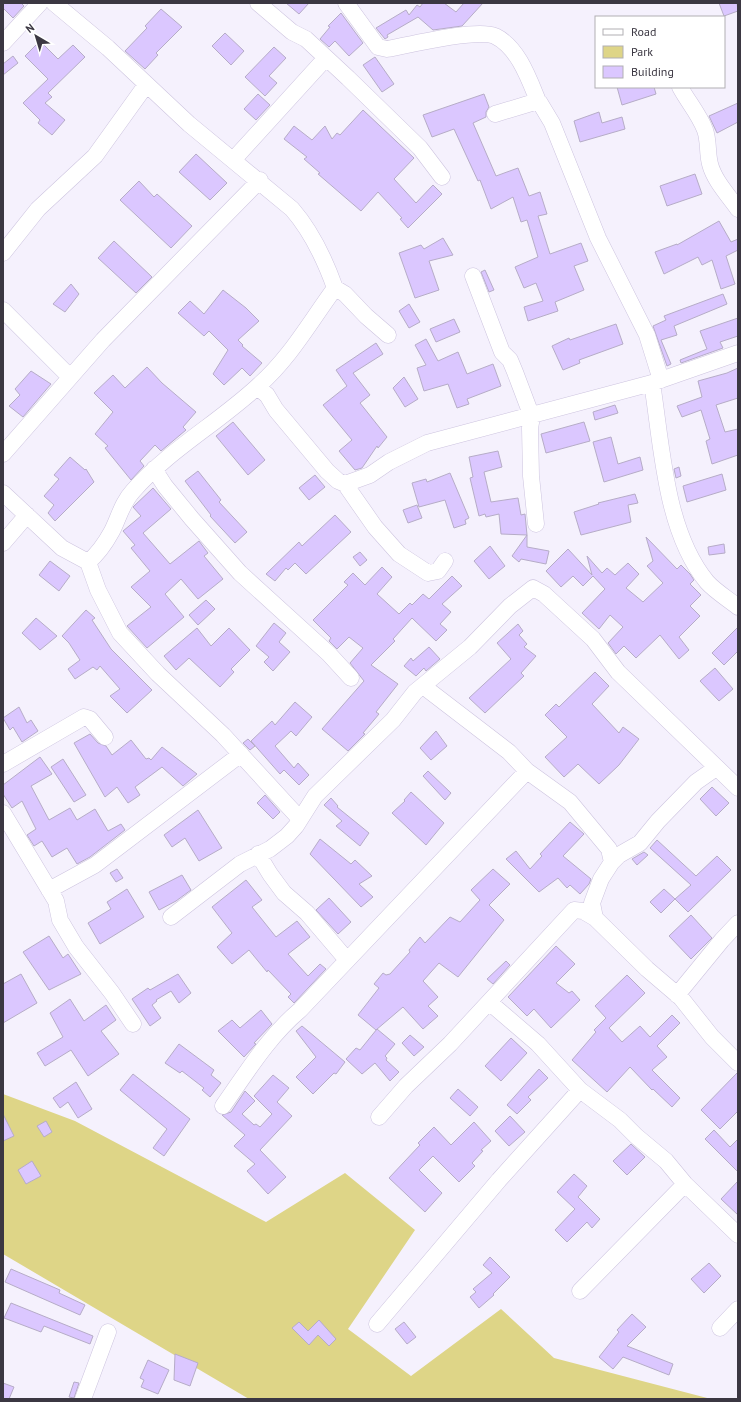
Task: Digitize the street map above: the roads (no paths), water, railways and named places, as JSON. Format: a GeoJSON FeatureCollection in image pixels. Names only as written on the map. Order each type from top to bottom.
{"type":"FeatureCollection","features":[{"type":"Feature","properties":{"kind":"street"},"geometry":{"type":"LineString","coordinates":[[3,43],[40,3]]}},
{"type":"Feature","properties":{"kind":"street"},"geometry":{"type":"LineString","coordinates":[[54,3],[108,48],[189,124],[260,180],[292,209],[304,223],[326,264],[335,288],[345,294],[366,316],[388,335]]}},
{"type":"Feature","properties":{"kind":"street"},"geometry":{"type":"LineString","coordinates":[[258,3],[292,32],[306,39],[325,59],[348,78],[420,148],[442,177]]}},
{"type":"Feature","properties":{"kind":"street"},"geometry":{"type":"LineString","coordinates":[[346,3],[378,47],[387,49],[476,34],[494,36],[504,42],[515,54],[526,73],[538,101],[552,123],[598,238],[646,335],[657,382],[670,498],[687,549],[708,582],[738,607]]}},
{"type":"Feature","properties":{"kind":"street"},"geometry":{"type":"LineString","coordinates":[[234,159],[325,59]]}},
{"type":"Feature","properties":{"kind":"street"},"geometry":{"type":"LineString","coordinates":[[3,253],[38,209],[95,156],[146,85]]}},
{"type":"Feature","properties":{"kind":"street"},"geometry":{"type":"LineString","coordinates":[[681,88],[706,131],[710,166],[738,209]]}},
{"type":"Feature","properties":{"kind":"street"},"geometry":{"type":"LineString","coordinates":[[495,114],[538,101]]}},
{"type":"Feature","properties":{"kind":"street"},"geometry":{"type":"LineString","coordinates":[[3,454],[108,335],[260,180]]}},
{"type":"Feature","properties":{"kind":"street"},"geometry":{"type":"LineString","coordinates":[[473,276],[502,352],[510,360],[532,416],[530,428],[530,476],[536,524]]}},
{"type":"Feature","properties":{"kind":"street"},"geometry":{"type":"LineString","coordinates":[[88,562],[96,555],[112,531],[122,505],[133,491],[154,469],[257,387],[283,361],[303,336],[335,288]]}},
{"type":"Feature","properties":{"kind":"street"},"geometry":{"type":"LineString","coordinates":[[3,310],[70,377]]}},
{"type":"Feature","properties":{"kind":"street"},"geometry":{"type":"LineString","coordinates":[[345,484],[370,475],[389,462],[427,443],[657,382],[738,353]]}},
{"type":"Feature","properties":{"kind":"street"},"geometry":{"type":"LineString","coordinates":[[257,387],[267,395],[276,410],[327,471],[334,478],[345,484],[375,527],[399,554],[428,573],[438,571],[445,561]]}},
{"type":"Feature","properties":{"kind":"street"},"geometry":{"type":"LineString","coordinates":[[154,469],[165,486],[192,519],[240,573],[319,645],[351,678]]}},
{"type":"Feature","properties":{"kind":"street"},"geometry":{"type":"LineString","coordinates":[[3,493],[62,548],[88,562],[98,590],[120,633],[158,674],[180,692],[241,754],[300,819]]}},
{"type":"Feature","properties":{"kind":"street"},"geometry":{"type":"LineString","coordinates":[[3,543],[27,515]]}},
{"type":"Feature","properties":{"kind":"street"},"geometry":{"type":"LineString","coordinates":[[171,917],[240,864],[270,849],[287,836],[315,796],[393,720],[415,692],[470,647],[525,593],[533,588],[537,589],[593,639],[618,672],[738,788]]}},
{"type":"Feature","properties":{"kind":"street"},"geometry":{"type":"LineString","coordinates":[[423,686],[509,752],[526,771],[570,802],[615,854]]}},
{"type":"Feature","properties":{"kind":"street"},"geometry":{"type":"LineString","coordinates":[[3,764],[84,717],[90,719],[105,737]]}},
{"type":"Feature","properties":{"kind":"street"},"geometry":{"type":"LineString","coordinates":[[49,890],[95,865],[241,754]]}},
{"type":"Feature","properties":{"kind":"street"},"geometry":{"type":"LineString","coordinates":[[590,911],[601,879],[615,854],[640,843],[658,821],[696,782],[716,768]]}},
{"type":"Feature","properties":{"kind":"street"},"geometry":{"type":"LineString","coordinates":[[223,1106],[261,1051],[280,1028],[300,1010],[526,771]]}},
{"type":"Feature","properties":{"kind":"street"},"geometry":{"type":"LineString","coordinates":[[3,813],[56,901],[62,925],[76,947],[112,993],[133,1024]]}},
{"type":"Feature","properties":{"kind":"street"},"geometry":{"type":"LineString","coordinates":[[258,854],[284,893],[307,913],[346,960]]}},
{"type":"Feature","properties":{"kind":"street"},"geometry":{"type":"LineString","coordinates":[[379,1117],[406,1086],[488,1002],[574,910],[590,911],[647,969],[677,995],[712,1038],[738,1063]]}},
{"type":"Feature","properties":{"kind":"street"},"geometry":{"type":"LineString","coordinates":[[677,995],[722,940],[738,923]]}},
{"type":"Feature","properties":{"kind":"street"},"geometry":{"type":"LineString","coordinates":[[488,1002],[538,1044],[580,1090],[620,1120],[636,1136],[666,1161],[686,1184],[738,1235]]}},
{"type":"Feature","properties":{"kind":"street"},"geometry":{"type":"LineString","coordinates":[[377,1324],[499,1180],[580,1090]]}},
{"type":"Feature","properties":{"kind":"street"},"geometry":{"type":"LineString","coordinates":[[580,1291],[686,1184]]}},
{"type":"Feature","properties":{"kind":"street"},"geometry":{"type":"LineString","coordinates":[[720,1328],[738,1309]]}},
{"type":"Feature","properties":{"kind":"street"},"geometry":{"type":"LineString","coordinates":[[83,1399],[108,1332]]}}]}
